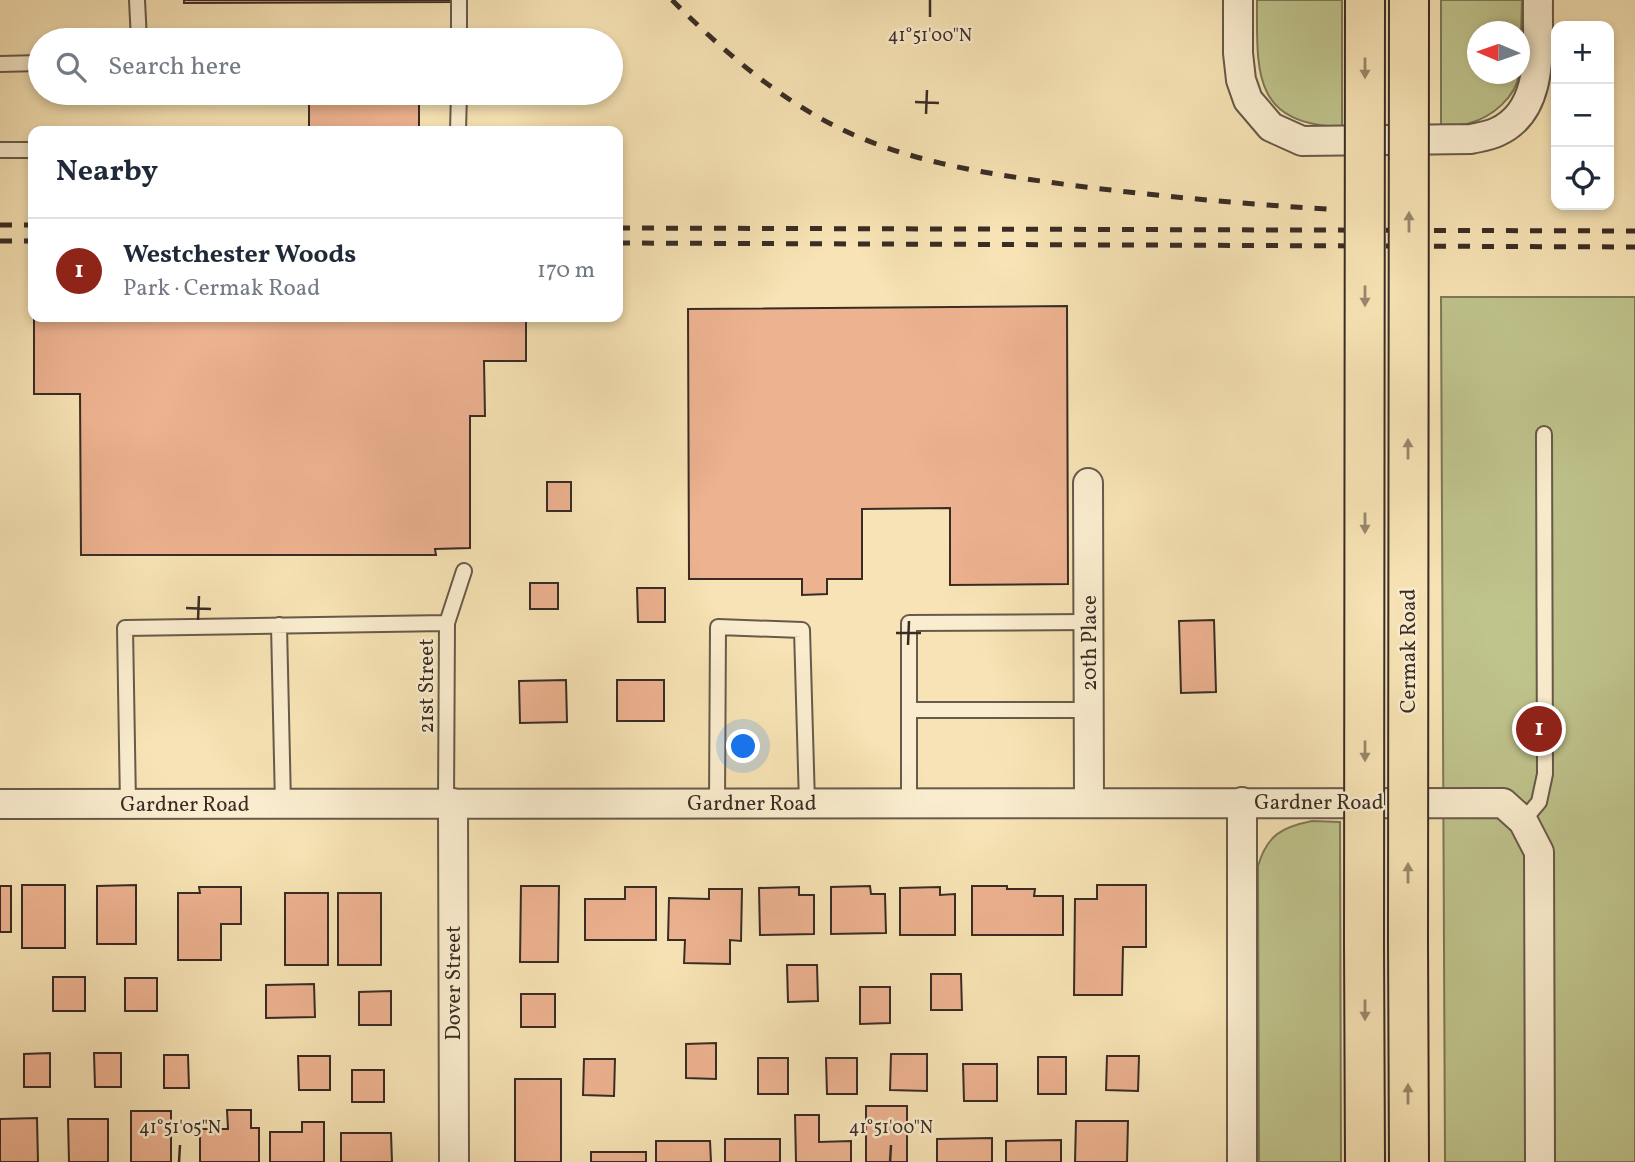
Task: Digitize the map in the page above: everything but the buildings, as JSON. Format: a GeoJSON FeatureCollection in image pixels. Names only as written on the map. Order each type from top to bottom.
{"type":"FeatureCollection","features":[{"type":"Feature","properties":{"kind":"main road","name":"Cermak Road"},"geometry":{"type":"LineString","coordinates":[[1365,0],[1366,1162]]}},
{"type":"Feature","properties":{"kind":"main road","name":"Cermak Road"},"geometry":{"type":"LineString","coordinates":[[1409,0],[1409,1162]]}},
{"type":"Feature","properties":{"kind":"street"},"geometry":{"type":"LineString","coordinates":[[1238,0],[1238,53],[1241,80],[1248,100],[1271,127],[1302,141],[1471,139],[1497,132],[1515,120],[1535,83],[1538,0]]}},
{"type":"Feature","properties":{"kind":"street","name":"20th Place"},"geometry":{"type":"LineString","coordinates":[[1088,483],[1089,803]]}},
{"type":"Feature","properties":{"kind":"street"},"geometry":{"type":"LineString","coordinates":[[1242,802],[1242,1162]]}},
{"type":"Feature","properties":{"kind":"street","name":"Gardner Road"},"geometry":{"type":"LineString","coordinates":[[0,804],[1242,802],[1513,812]]}},
{"type":"Feature","properties":{"kind":"street","name":"Dover Street"},"geometry":{"type":"LineString","coordinates":[[449,803],[454,1162]]}},
{"type":"Feature","properties":{"kind":"street"},"geometry":{"type":"LineString","coordinates":[[1513,812],[1539,852],[1540,1162]]}},
{"type":"Feature","properties":{"kind":"lane"},"geometry":{"type":"LineString","coordinates":[[137,0],[138,28]]}},
{"type":"Feature","properties":{"kind":"lane"},"geometry":{"type":"LineString","coordinates":[[459,0],[459,28]]}},
{"type":"Feature","properties":{"kind":"lane"},"geometry":{"type":"LineString","coordinates":[[0,64],[28,63]]}},
{"type":"Feature","properties":{"kind":"lane"},"geometry":{"type":"LineString","coordinates":[[458,105],[458,126]]}},
{"type":"Feature","properties":{"kind":"lane"},"geometry":{"type":"LineString","coordinates":[[0,150],[28,150]]}},
{"type":"Feature","properties":{"kind":"lane"},"geometry":{"type":"LineString","coordinates":[[1513,812],[1539,802],[1545,774],[1544,435]]}},
{"type":"Feature","properties":{"kind":"lane","name":"21st Street"},"geometry":{"type":"LineString","coordinates":[[449,803],[447,623],[464,571]]}},
{"type":"Feature","properties":{"kind":"lane"},"geometry":{"type":"LineString","coordinates":[[909,803],[909,623],[1089,622]]}},
{"type":"Feature","properties":{"kind":"lane"},"geometry":{"type":"LineString","coordinates":[[128,804],[125,628],[447,623]]}},
{"type":"Feature","properties":{"kind":"lane"},"geometry":{"type":"LineString","coordinates":[[279,625],[283,804]]}},
{"type":"Feature","properties":{"kind":"lane"},"geometry":{"type":"LineString","coordinates":[[717,803],[718,627],[802,630],[807,803]]}},
{"type":"Feature","properties":{"kind":"lane"},"geometry":{"type":"LineString","coordinates":[[909,710],[1089,710]]}},
{"type":"Feature","properties":{"kind":"green space"},"geometry":{"type":"Polygon","coordinates":[[[1257,0],[1342,0],[1342,127],[1313,124],[1291,116],[1276,105],[1266,90],[1260,71],[1257,0]]]}},
{"type":"Feature","properties":{"kind":"green space"},"geometry":{"type":"Polygon","coordinates":[[[1441,0],[1522,0],[1521,21],[1467,21],[1467,84],[1516,84],[1513,91],[1502,105],[1487,116],[1467,124],[1441,126],[1441,0]]]}},
{"type":"Feature","properties":{"kind":"green space"},"geometry":{"type":"Polygon","coordinates":[[[1441,297],[1635,297],[1635,1162],[1445,1162],[1441,297]]]}},
{"type":"Feature","properties":{"kind":"green space"},"geometry":{"type":"Polygon","coordinates":[[[1312,821],[1340,822],[1341,1162],[1259,1162],[1258,866],[1266,847],[1277,834],[1292,826],[1312,821]]]}},
{"type":"Feature","properties":{"kind":"railway"},"geometry":{"type":"LineString","coordinates":[[672,0],[735,58],[804,109],[854,135],[906,154],[987,173],[1070,185],[1328,209]]}},
{"type":"Feature","properties":{"kind":"railway"},"geometry":{"type":"LineString","coordinates":[[0,225],[28,225]]}},
{"type":"Feature","properties":{"kind":"railway"},"geometry":{"type":"LineString","coordinates":[[623,228],[1635,231]]}},
{"type":"Feature","properties":{"kind":"railway"},"geometry":{"type":"LineString","coordinates":[[0,241],[28,241]]}},
{"type":"Feature","properties":{"kind":"railway"},"geometry":{"type":"LineString","coordinates":[[623,243],[1635,247]]}},
{"type":"Feature","properties":{"kind":"place","name":"Westchester Woods"},"geometry":{"type":"Point","coordinates":[1539,729]}}]}
